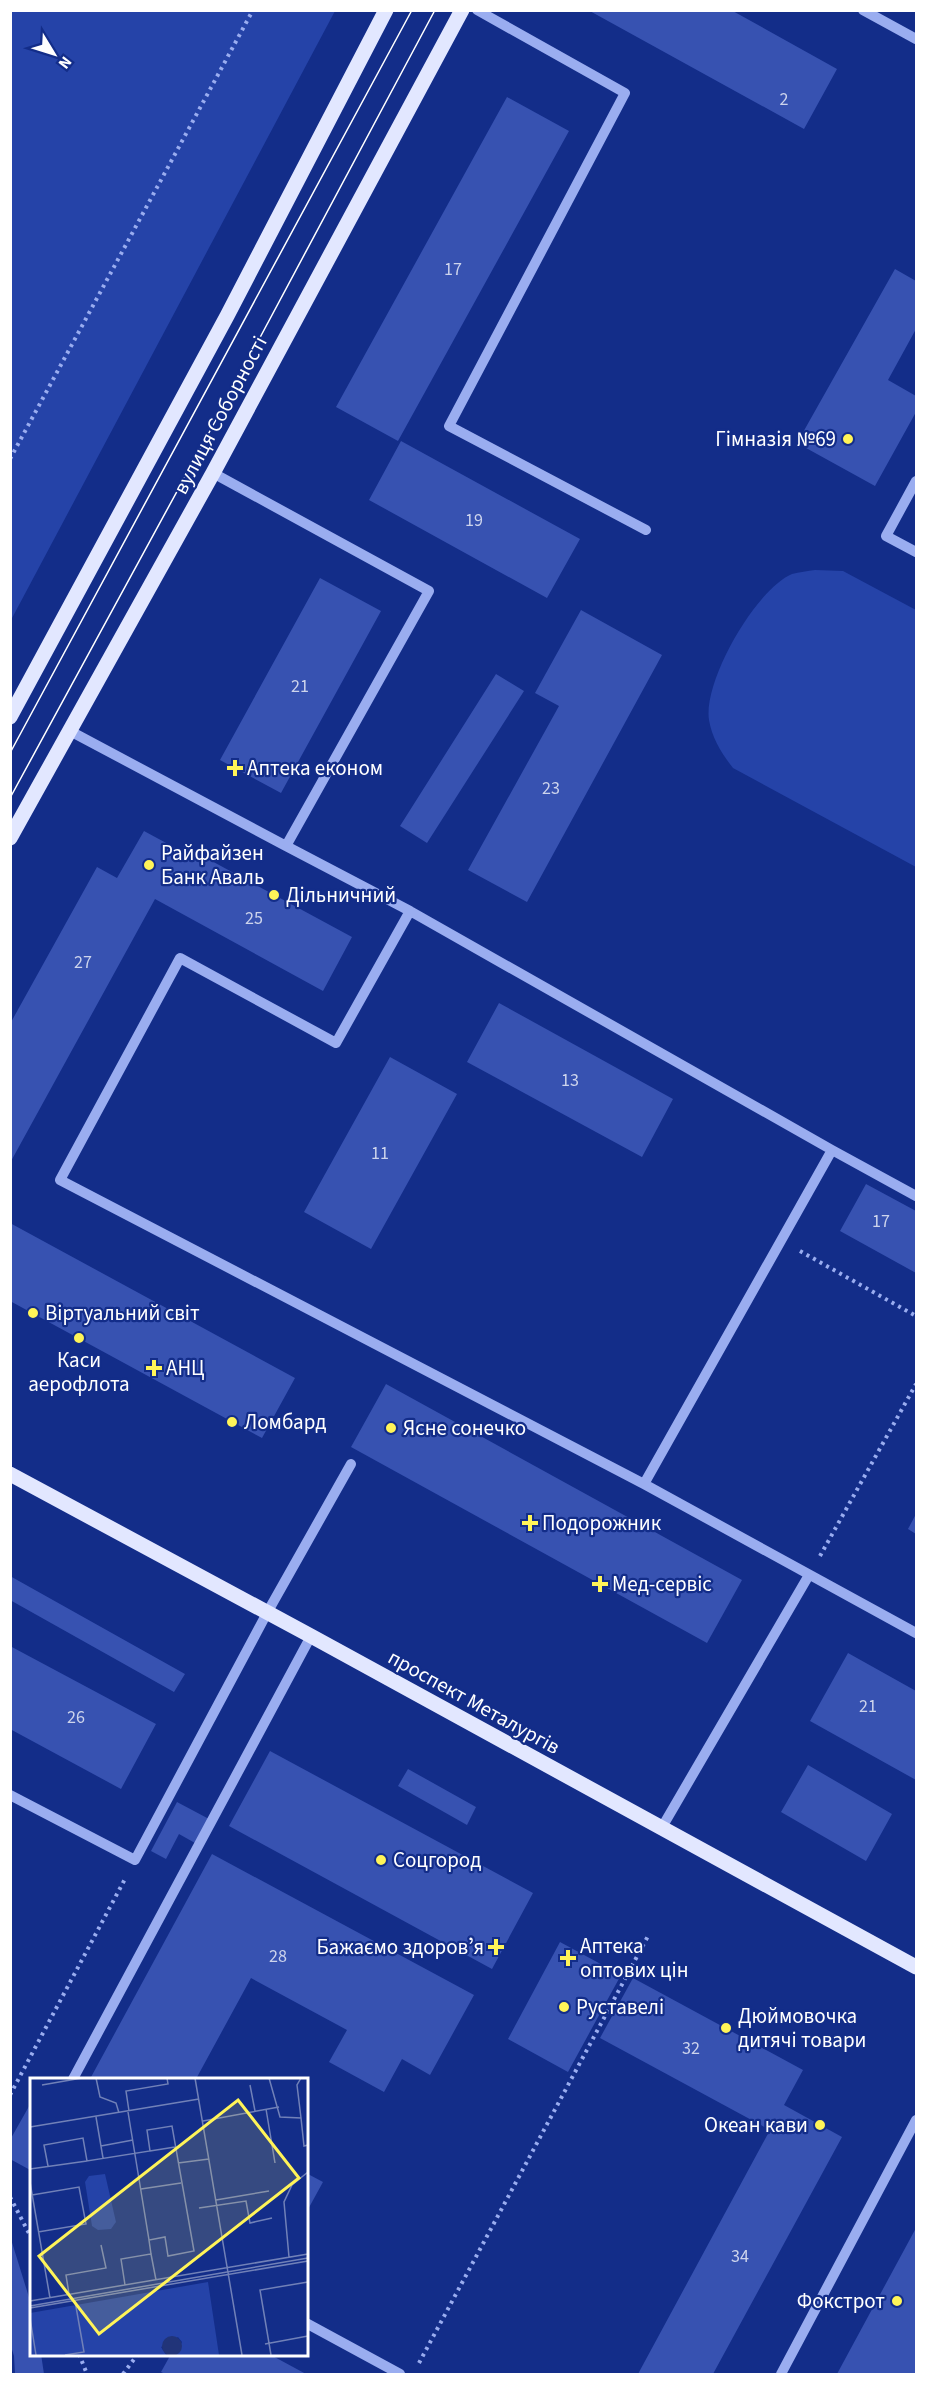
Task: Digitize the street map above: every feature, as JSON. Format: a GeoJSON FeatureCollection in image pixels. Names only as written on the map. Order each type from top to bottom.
{"type":"FeatureCollection","features":[{"type":"Feature","properties":{"kind":"main road","name":"вулиця Соборності"},"geometry":{"type":"LineString","coordinates":[[10,838],[213,473],[462,10]]}},
{"type":"Feature","properties":{"kind":"main road","name":"вулиця Соборності"},"geometry":{"type":"LineString","coordinates":[[10,717],[227,316],[385,11]]}},
{"type":"Feature","properties":{"kind":"main road","name":"проспект Металургів"},"geometry":{"type":"LineString","coordinates":[[10,1474],[916,1967]]}},
{"type":"Feature","properties":{"kind":"street"},"geometry":{"type":"LineString","coordinates":[[477,10],[625,93],[449,426],[646,530]]}},
{"type":"Feature","properties":{"kind":"street"},"geometry":{"type":"LineString","coordinates":[[863,10],[916,39]]}},
{"type":"Feature","properties":{"kind":"street"},"geometry":{"type":"LineString","coordinates":[[213,473],[429,591],[286,846]]}},
{"type":"Feature","properties":{"kind":"street"},"geometry":{"type":"LineString","coordinates":[[916,481],[886,536],[916,552]]}},
{"type":"Feature","properties":{"kind":"street"},"geometry":{"type":"LineString","coordinates":[[70,730],[410,911],[916,1196]]}},
{"type":"Feature","properties":{"kind":"street"},"geometry":{"type":"LineString","coordinates":[[410,911],[336,1042],[180,958],[60,1180],[644,1484],[916,1633]]}},
{"type":"Feature","properties":{"kind":"street"},"geometry":{"type":"LineString","coordinates":[[644,1484],[832,1150]]}},
{"type":"Feature","properties":{"kind":"street"},"geometry":{"type":"LineString","coordinates":[[10,1795],[135,1860],[267,1612],[351,1464]]}},
{"type":"Feature","properties":{"kind":"street"},"geometry":{"type":"LineString","coordinates":[[661,1829],[809,1575]]}},
{"type":"Feature","properties":{"kind":"street"},"geometry":{"type":"LineString","coordinates":[[74,2078],[311,1636]]}},
{"type":"Feature","properties":{"kind":"street"},"geometry":{"type":"LineString","coordinates":[[782,2374],[916,2120]]}},
{"type":"Feature","properties":{"kind":"street"},"geometry":{"type":"LineString","coordinates":[[308,2324],[400,2374]]}},
{"type":"Feature","properties":{"kind":"path"},"geometry":{"type":"LineString","coordinates":[[10,459],[253,10]]}},
{"type":"Feature","properties":{"kind":"path"},"geometry":{"type":"LineString","coordinates":[[781,1241],[916,1316]]}},
{"type":"Feature","properties":{"kind":"path"},"geometry":{"type":"LineString","coordinates":[[809,1575],[916,1384]]}},
{"type":"Feature","properties":{"kind":"path"},"geometry":{"type":"LineString","coordinates":[[10,2095],[135,1860]]}},
{"type":"Feature","properties":{"kind":"path"},"geometry":{"type":"LineString","coordinates":[[418,2364],[648,1936]]}},
{"type":"Feature","properties":{"kind":"path"},"geometry":{"type":"LineString","coordinates":[[10,2197],[30,2235]]}},
{"type":"Feature","properties":{"kind":"path"},"geometry":{"type":"LineString","coordinates":[[79,2355],[87,2374]]}},
{"type":"Feature","properties":{"kind":"path"},"geometry":{"type":"LineString","coordinates":[[123,2374],[137,2355]]}},
{"type":"Feature","properties":{"kind":"shaded area"},"geometry":{"type":"Polygon","coordinates":[[[10,11],[335,11],[11,620],[10,11]]]}},
{"type":"Feature","properties":{"kind":"shaded area"},"geometry":{"type":"Polygon","coordinates":[[[815,570],[843,571],[916,610],[916,867],[733,768],[712,733],[709,703],[714,683],[723,661],[748,617],[778,583],[792,574],[815,570]]]}},
{"type":"Feature","properties":{"kind":"building"},"geometry":{"type":"Polygon","coordinates":[[[588,10],[731,10],[837,69],[804,129],[588,10]]]}},
{"type":"Feature","properties":{"kind":"building"},"geometry":{"type":"Polygon","coordinates":[[[507,97],[569,131],[398,441],[336,407],[507,97]]]}},
{"type":"Feature","properties":{"kind":"building"},"geometry":{"type":"Polygon","coordinates":[[[895,269],[916,281],[916,329],[888,380],[916,396],[916,412],[875,486],[797,443],[895,269]]]}},
{"type":"Feature","properties":{"kind":"building"},"geometry":{"type":"Polygon","coordinates":[[[401,441],[580,539],[547,598],[369,500],[401,441]]]}},
{"type":"Feature","properties":{"kind":"building"},"geometry":{"type":"Polygon","coordinates":[[[320,578],[381,611],[281,793],[220,760],[320,578]]]}},
{"type":"Feature","properties":{"kind":"building"},"geometry":{"type":"Polygon","coordinates":[[[581,610],[662,655],[527,902],[468,870],[559,706],[535,693],[581,610]]]}},
{"type":"Feature","properties":{"kind":"building"},"geometry":{"type":"Polygon","coordinates":[[[496,674],[524,691],[427,843],[400,826],[496,674]]]}},
{"type":"Feature","properties":{"kind":"building"},"geometry":{"type":"Polygon","coordinates":[[[144,831],[181,851],[184,846],[352,937],[323,991],[155,899],[10,1163],[10,1024],[97,867],[117,878],[144,831]]]}},
{"type":"Feature","properties":{"kind":"building"},"geometry":{"type":"Polygon","coordinates":[[[499,1003],[673,1099],[642,1157],[467,1062],[499,1003]]]}},
{"type":"Feature","properties":{"kind":"building"},"geometry":{"type":"Polygon","coordinates":[[[390,1057],[457,1094],[371,1249],[304,1212],[390,1057]]]}},
{"type":"Feature","properties":{"kind":"building"},"geometry":{"type":"Polygon","coordinates":[[[866,1184],[916,1211],[916,1273],[840,1231],[866,1184]]]}},
{"type":"Feature","properties":{"kind":"building"},"geometry":{"type":"Polygon","coordinates":[[[10,1223],[295,1378],[262,1438],[10,1301],[10,1223]]]}},
{"type":"Feature","properties":{"kind":"building"},"geometry":{"type":"Polygon","coordinates":[[[386,1384],[742,1580],[707,1643],[351,1447],[386,1384]]]}},
{"type":"Feature","properties":{"kind":"building"},"geometry":{"type":"Polygon","coordinates":[[[916,1514],[916,1534],[908,1529],[916,1514]]]}},
{"type":"Feature","properties":{"kind":"building"},"geometry":{"type":"Polygon","coordinates":[[[10,1576],[185,1674],[174,1692],[10,1600],[10,1576]]]}},
{"type":"Feature","properties":{"kind":"building"},"geometry":{"type":"Polygon","coordinates":[[[10,1646],[156,1724],[121,1789],[10,1729],[10,1646]]]}},
{"type":"Feature","properties":{"kind":"building"},"geometry":{"type":"Polygon","coordinates":[[[848,1653],[916,1691],[916,1780],[810,1721],[848,1653]]]}},
{"type":"Feature","properties":{"kind":"building","name":"Соцгород"},"geometry":{"type":"Polygon","coordinates":[[[270,1751],[533,1893],[492,1969],[229,1826],[270,1751]]]}},
{"type":"Feature","properties":{"kind":"building"},"geometry":{"type":"Polygon","coordinates":[[[808,1765],[892,1814],[866,1861],[781,1812],[808,1765]]]}},
{"type":"Feature","properties":{"kind":"building"},"geometry":{"type":"Polygon","coordinates":[[[408,1769],[476,1807],[467,1825],[398,1786],[408,1769]]]}},
{"type":"Feature","properties":{"kind":"building"},"geometry":{"type":"Polygon","coordinates":[[[177,1802],[209,1819],[195,1843],[179,1834],[166,1859],[151,1851],[177,1802]]]}},
{"type":"Feature","properties":{"kind":"building"},"geometry":{"type":"Polygon","coordinates":[[[212,1854],[474,1995],[430,2075],[402,2059],[384,2092],[329,2062],[347,2030],[251,1978],[197,2078],[91,2078],[212,1854]]]}},
{"type":"Feature","properties":{"kind":"building","name":"Руставелі"},"geometry":{"type":"Polygon","coordinates":[[[560,1942],[621,1975],[568,2072],[508,2039],[560,1942]]]}},
{"type":"Feature","properties":{"kind":"building"},"geometry":{"type":"Polygon","coordinates":[[[633,1978],[803,2070],[784,2105],[842,2137],[713,2374],[638,2374],[770,2130],[600,2038],[633,1978]]]}},
{"type":"Feature","properties":{"kind":"building"},"geometry":{"type":"Polygon","coordinates":[[[30,2105],[30,2170],[10,2159],[10,2140],[30,2105]]]}},
{"type":"Feature","properties":{"kind":"building"},"geometry":{"type":"Polygon","coordinates":[[[308,2174],[323,2182],[308,2209],[308,2174]]]}},
{"type":"Feature","properties":{"kind":"building","name":"Фокстрот"},"geometry":{"type":"Polygon","coordinates":[[[916,2228],[916,2374],[837,2374],[916,2228]]]}},
{"type":"Feature","properties":{"kind":"building"},"geometry":{"type":"Polygon","coordinates":[[[10,2236],[30,2301],[30,2355],[41,2355],[44,2374],[15,2374],[14,2356],[10,2343],[10,2236]]]}},
{"type":"Feature","properties":{"kind":"building"},"geometry":{"type":"Polygon","coordinates":[[[170,2355],[271,2355],[306,2374],[165,2374],[161,2372],[170,2355]]]}},
{"type":"Feature","properties":{"kind":"tram line"},"geometry":{"type":"LineString","coordinates":[[10,753],[412,10]]}},
{"type":"Feature","properties":{"kind":"tram line"},"geometry":{"type":"LineString","coordinates":[[10,798],[217,418],[435,10]]}},
{"type":"Feature","properties":{"kind":"place","name":"Гімназія №69"},"geometry":{"type":"Point","coordinates":[848,439]}},
{"type":"Feature","properties":{"kind":"place","name":"Аптека економ"},"geometry":{"type":"Point","coordinates":[235,768]}},
{"type":"Feature","properties":{"kind":"place","name":"Райфайзен Банк Аваль"},"geometry":{"type":"Point","coordinates":[149,865]}},
{"type":"Feature","properties":{"kind":"place","name":"Дільничний"},"geometry":{"type":"Point","coordinates":[274,895]}},
{"type":"Feature","properties":{"kind":"place","name":"Віртуальний світ"},"geometry":{"type":"Point","coordinates":[33,1313]}},
{"type":"Feature","properties":{"kind":"place","name":"Каси аерофлота"},"geometry":{"type":"Point","coordinates":[79,1338]}},
{"type":"Feature","properties":{"kind":"place","name":"АНЦ"},"geometry":{"type":"Point","coordinates":[154,1368]}},
{"type":"Feature","properties":{"kind":"place","name":"Ломбард"},"geometry":{"type":"Point","coordinates":[232,1422]}},
{"type":"Feature","properties":{"kind":"place","name":"Ясне сонечко"},"geometry":{"type":"Point","coordinates":[391,1428]}},
{"type":"Feature","properties":{"kind":"place","name":"Подорожник"},"geometry":{"type":"Point","coordinates":[530,1523]}},
{"type":"Feature","properties":{"kind":"place","name":"Мед-сервіс"},"geometry":{"type":"Point","coordinates":[600,1584]}},
{"type":"Feature","properties":{"kind":"place","name":"Соцгород"},"geometry":{"type":"Point","coordinates":[381,1860]}},
{"type":"Feature","properties":{"kind":"place","name":"Бажаємо здоровʼя"},"geometry":{"type":"Point","coordinates":[496,1947]}},
{"type":"Feature","properties":{"kind":"place","name":"Аптека оптових цін"},"geometry":{"type":"Point","coordinates":[568,1958]}},
{"type":"Feature","properties":{"kind":"place","name":"Руставелі"},"geometry":{"type":"Point","coordinates":[564,2007]}},
{"type":"Feature","properties":{"kind":"place","name":"Дюймовочка дитячі товари"},"geometry":{"type":"Point","coordinates":[726,2028]}},
{"type":"Feature","properties":{"kind":"place","name":"Океан кави"},"geometry":{"type":"Point","coordinates":[820,2125]}},
{"type":"Feature","properties":{"kind":"place","name":"Фокстрот"},"geometry":{"type":"Point","coordinates":[897,2301]}}]}
